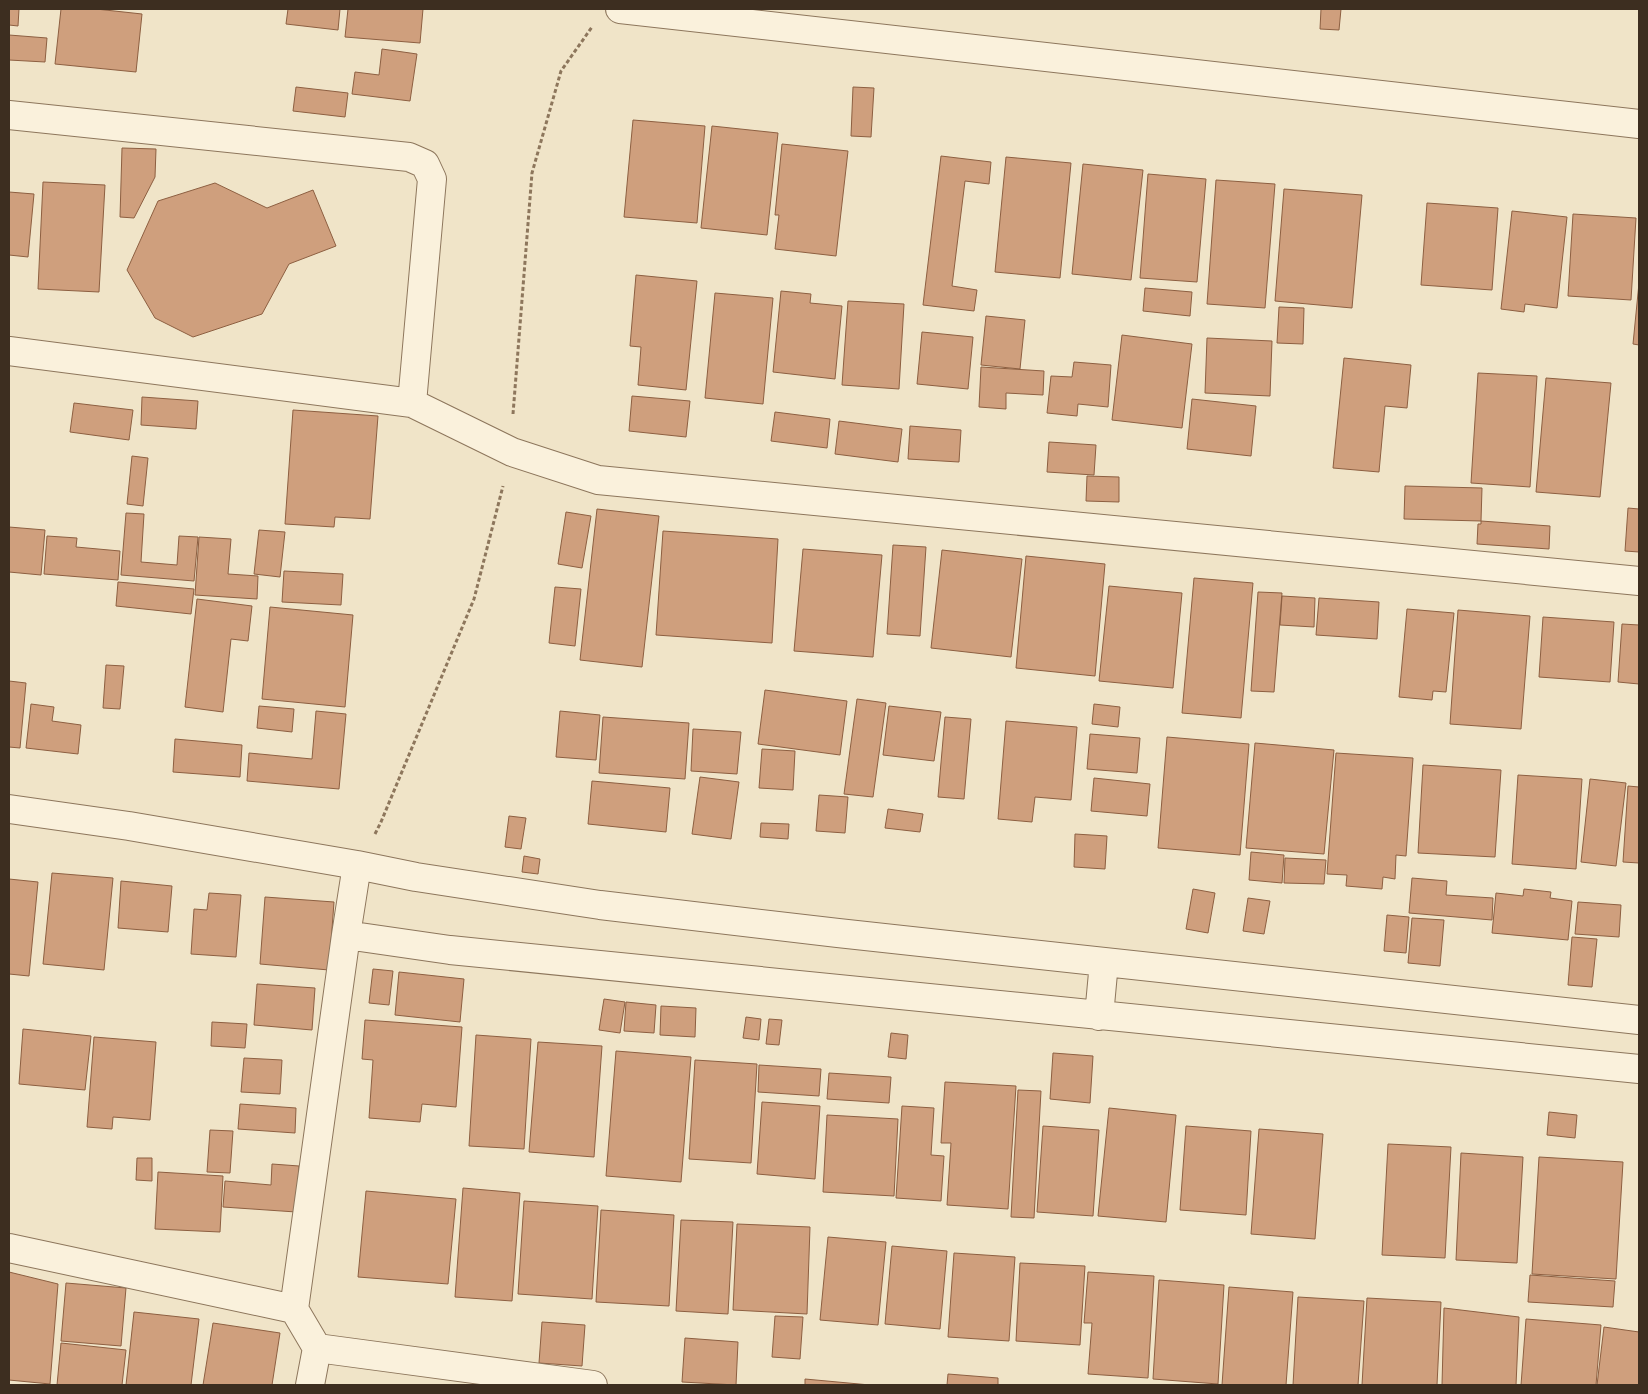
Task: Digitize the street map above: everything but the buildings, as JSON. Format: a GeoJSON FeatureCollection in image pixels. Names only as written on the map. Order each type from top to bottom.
{"type":"FeatureCollection","features":[{"type":"Feature","properties":{"kind":"street"},"geometry":{"type":"LineString","coordinates":[[620,9],[1639,124]]}},
{"type":"Feature","properties":{"kind":"street"},"geometry":{"type":"LineString","coordinates":[[9,115],[409,157],[426,164],[432,179],[412,403]]}},
{"type":"Feature","properties":{"kind":"street"},"geometry":{"type":"LineString","coordinates":[[9,351],[412,403],[512,452],[598,480],[1639,581]]}},
{"type":"Feature","properties":{"kind":"street"},"geometry":{"type":"LineString","coordinates":[[9,809],[128,826],[357,865],[416,877],[600,905],[1639,1020]]}},
{"type":"Feature","properties":{"kind":"street"},"geometry":{"type":"LineString","coordinates":[[310,1385],[317,1348],[294,1309],[357,865]]}},
{"type":"Feature","properties":{"kind":"street"},"geometry":{"type":"LineString","coordinates":[[346,935],[450,950],[1639,1069]]}},
{"type":"Feature","properties":{"kind":"street"},"geometry":{"type":"LineString","coordinates":[[1099,1016],[1104,962]]}},
{"type":"Feature","properties":{"kind":"street"},"geometry":{"type":"LineString","coordinates":[[9,1248],[294,1309]]}},
{"type":"Feature","properties":{"kind":"street"},"geometry":{"type":"LineString","coordinates":[[317,1348],[593,1385]]}}]}
